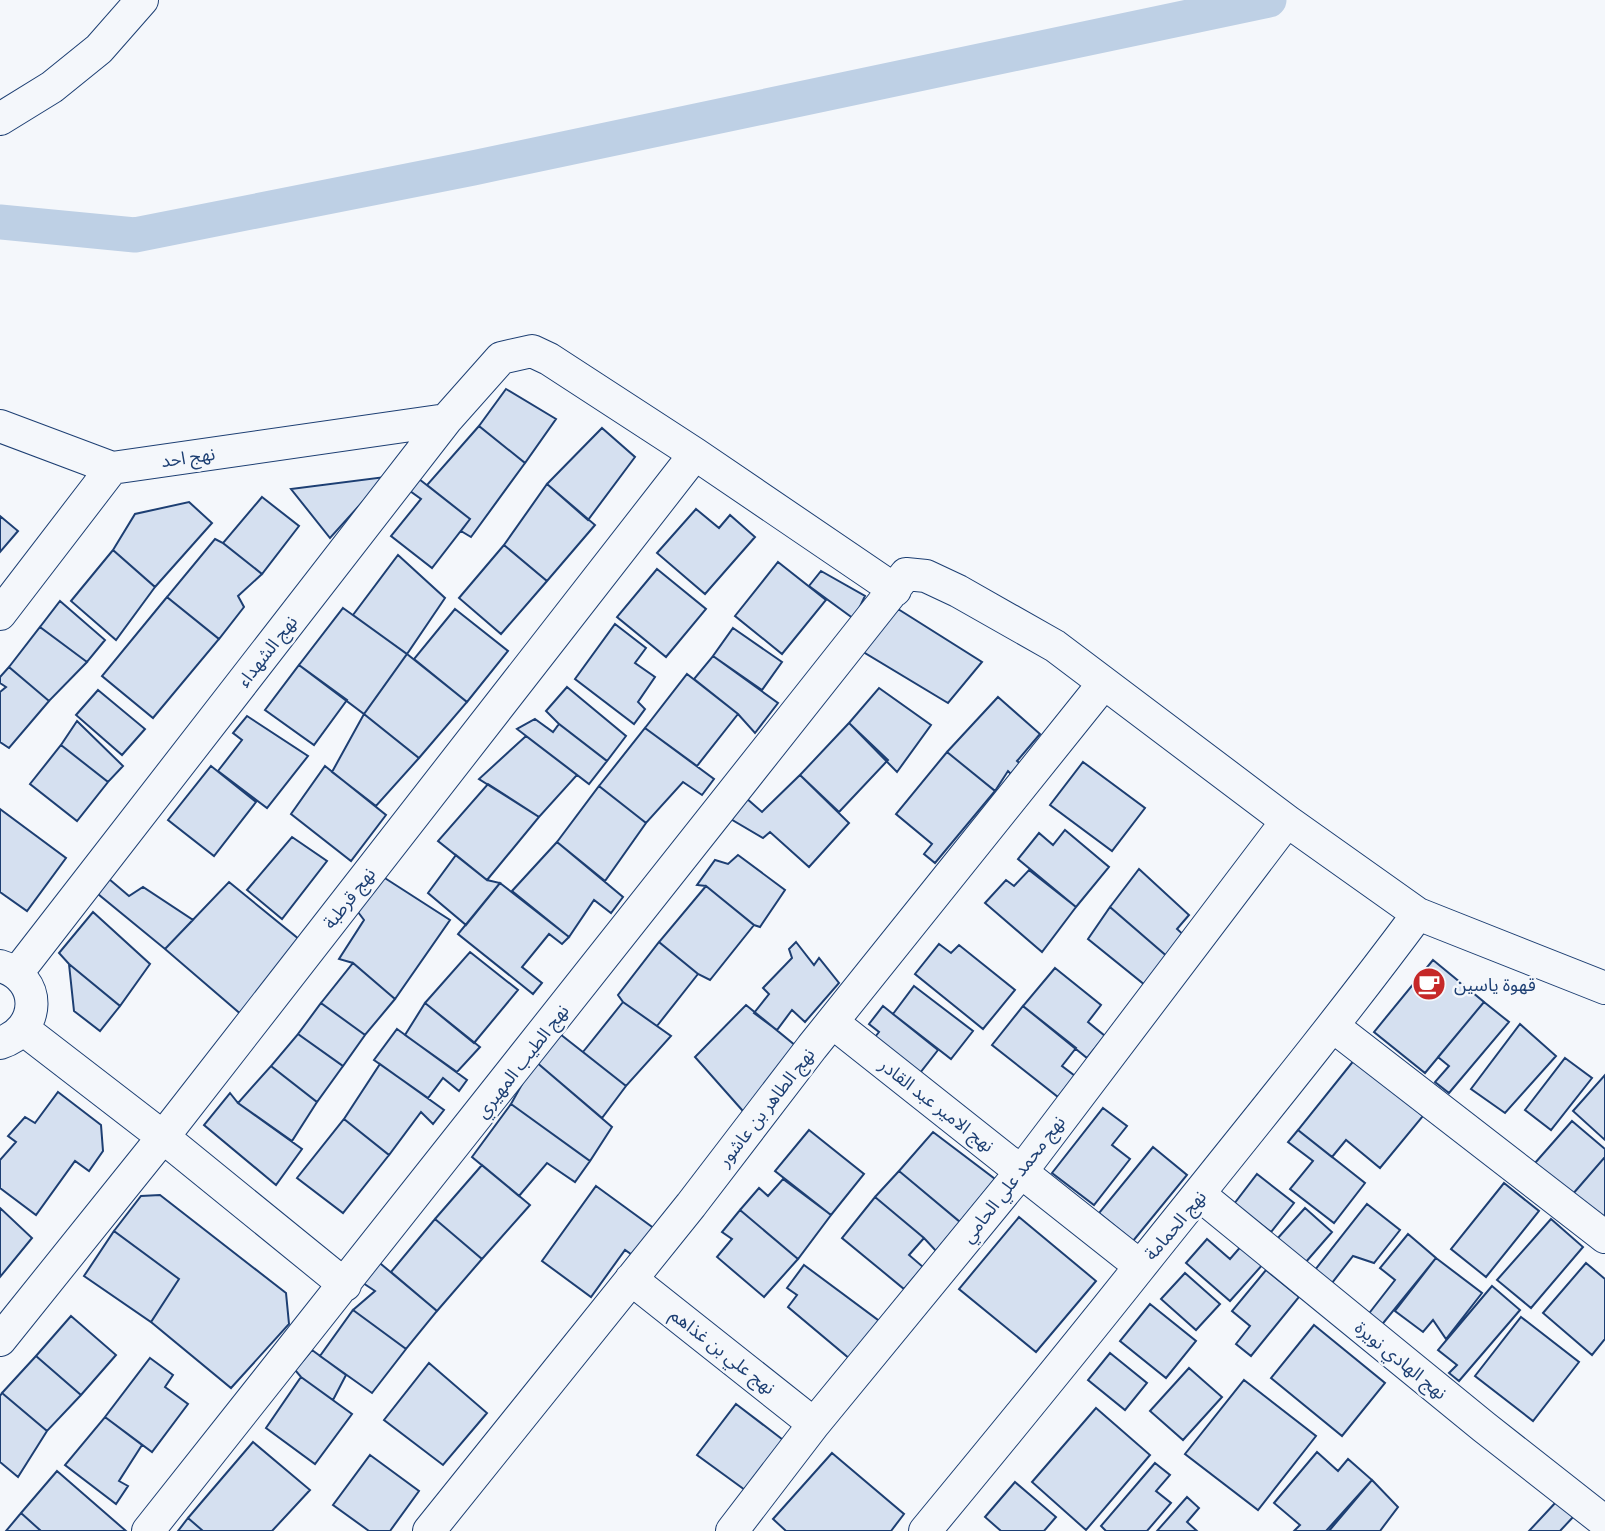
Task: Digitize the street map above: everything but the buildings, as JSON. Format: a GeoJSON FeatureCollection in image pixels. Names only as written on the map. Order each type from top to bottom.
{"type":"FeatureCollection","features":[{"type":"Feature","properties":{"kind":"street"},"geometry":{"type":"LineString","coordinates":[[0,119],[52,87],[99,49],[142,0]]}},
{"type":"Feature","properties":{"kind":"street","name":"نهج الشهداء"},"geometry":{"type":"LineString","coordinates":[[8,970],[446,420],[501,358],[532,351],[549,359],[695,454]]}},
{"type":"Feature","properties":{"kind":"street","name":"نهج احد"},"geometry":{"type":"LineString","coordinates":[[112,468],[446,420]]}},
{"type":"Feature","properties":{"kind":"street"},"geometry":{"type":"LineString","coordinates":[[0,426],[112,468],[0,614]]}},
{"type":"Feature","properties":{"kind":"street"},"geometry":{"type":"LineString","coordinates":[[695,454],[895,590],[906,574],[926,576],[1055,646],[1287,821],[1418,914],[1605,988]]}},
{"type":"Feature","properties":{"kind":"street","name":"نهج قرطبة"},"geometry":{"type":"LineString","coordinates":[[0,1340],[163,1137],[695,454]]}},
{"type":"Feature","properties":{"kind":"street","name":"نهج الطيب المهيري"},"geometry":{"type":"LineString","coordinates":[[148,1531],[895,590]]}},
{"type":"Feature","properties":{"kind":"street","name":"نهج الطاهر بن عاشور"},"geometry":{"type":"LineString","coordinates":[[429,1531],[1104,683]]}},
{"type":"Feature","properties":{"kind":"street","name":"نهج محمد علي الحامي"},"geometry":{"type":"LineString","coordinates":[[732,1531],[814,1424],[1021,1172],[1287,821]]}},
{"type":"Feature","properties":{"kind":"street","name":"نهج الحمامة"},"geometry":{"type":"LineString","coordinates":[[925,1531],[1200,1195],[1334,1027],[1418,914]]}},
{"type":"Feature","properties":{"kind":"street"},"geometry":{"type":"LineString","coordinates":[[8,970],[27,986],[32,1000],[30,1016],[12,1036],[163,1137],[345,1284]]}},
{"type":"Feature","properties":{"kind":"street","name":"نهج الامير عبد القادر"},"geometry":{"type":"LineString","coordinates":[[832,1022],[1140,1266]]}},
{"type":"Feature","properties":{"kind":"street"},"geometry":{"type":"LineString","coordinates":[[1334,1027],[1605,1237]]}},
{"type":"Feature","properties":{"kind":"street","name":"نهج الهادي نويرة"},"geometry":{"type":"LineString","coordinates":[[1200,1195],[1605,1522]]}},
{"type":"Feature","properties":{"kind":"street","name":"نهج علي بن غذاهم"},"geometry":{"type":"LineString","coordinates":[[632,1279],[814,1424]]}},
{"type":"Feature","properties":{"kind":"waterway"},"geometry":{"type":"LineString","coordinates":[[0,222],[135,235],[473,168],[1269,0]]}},
{"type":"Feature","properties":{"kind":"place","name":"قهوة ياسين"},"geometry":{"type":"Point","coordinates":[1429,984]}}]}
